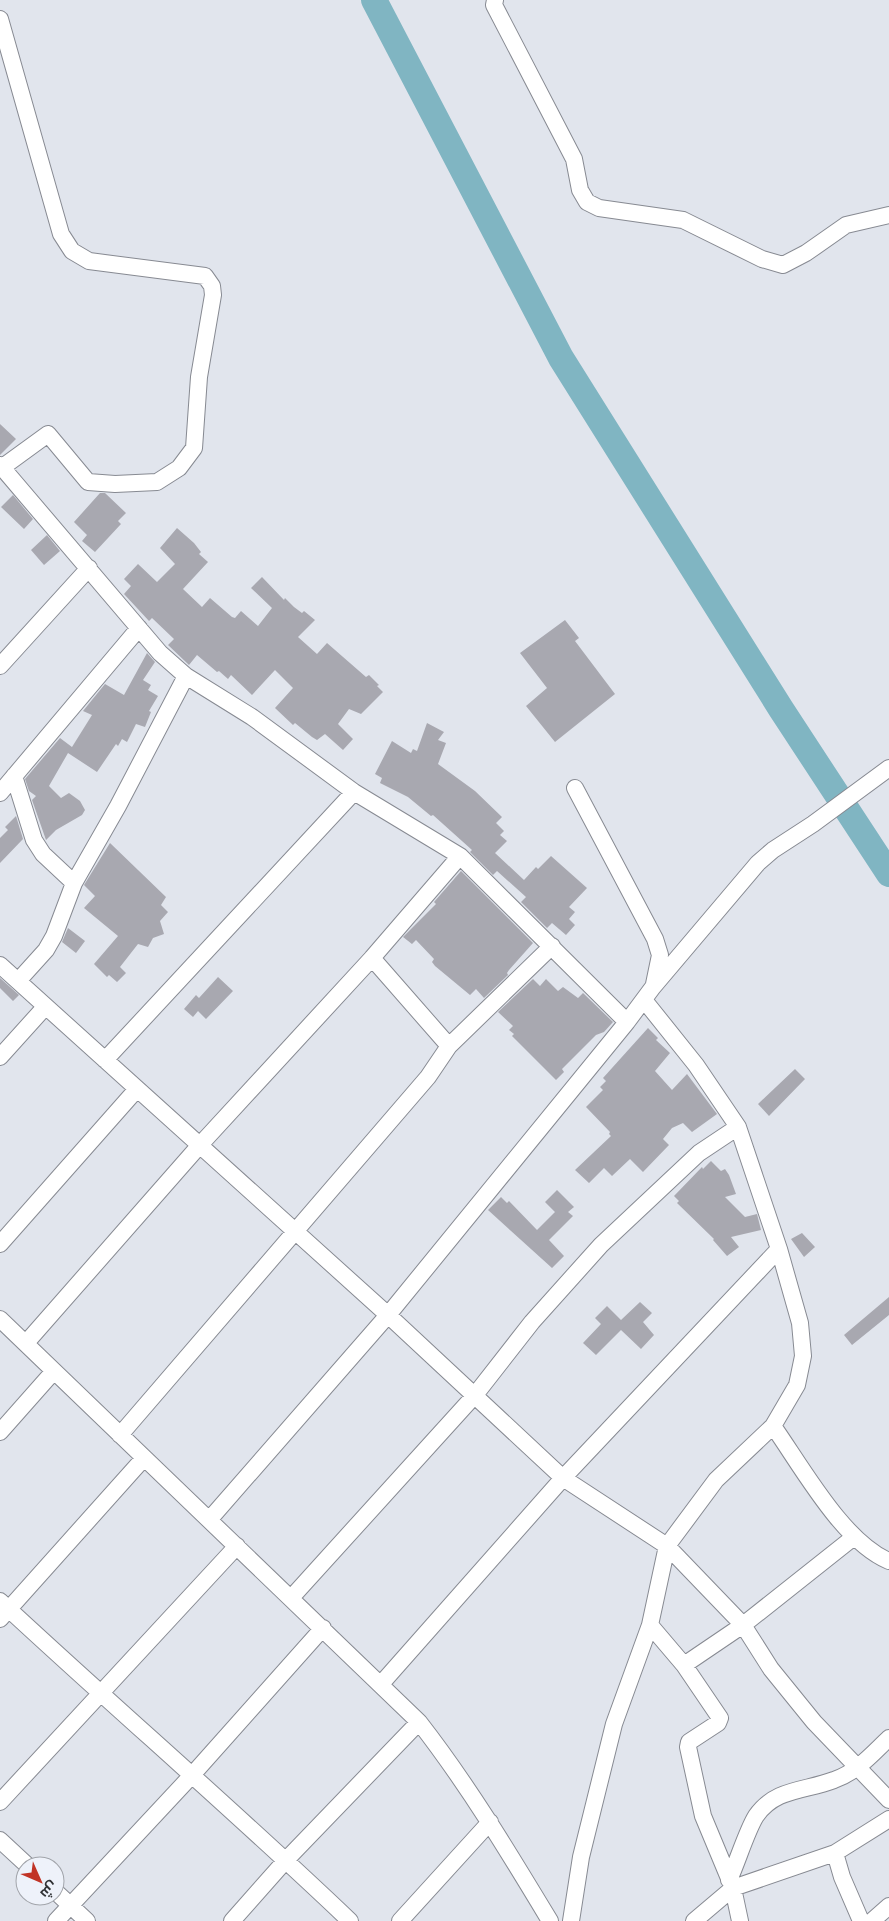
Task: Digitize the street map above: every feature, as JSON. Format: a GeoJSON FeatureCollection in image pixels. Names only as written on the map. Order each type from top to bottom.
{"type":"FeatureCollection","features":[{"type":"Feature","properties":{"kind":"street"},"geometry":{"type":"LineString","coordinates":[[495,0],[494,4],[574,158],[580,190],[587,202],[599,208],[683,220],[762,259],[783,265],[806,253],[846,225],[889,215]]}},
{"type":"Feature","properties":{"kind":"street"},"geometry":{"type":"LineString","coordinates":[[0,19],[62,234],[72,251],[97,263],[205,276],[212,286],[213,295],[199,377],[194,448],[180,468],[157,482],[115,484],[88,482],[48,434],[1,467],[160,653],[186,676],[252,716],[354,792],[460,856],[627,1022]]}},
{"type":"Feature","properties":{"kind":"street"},"geometry":{"type":"LineString","coordinates":[[0,666],[89,568]]}},
{"type":"Feature","properties":{"kind":"street"},"geometry":{"type":"LineString","coordinates":[[0,794],[139,628]]}},
{"type":"Feature","properties":{"kind":"street"},"geometry":{"type":"LineString","coordinates":[[18,981],[46,950],[54,936],[74,883],[118,806],[186,676]]}},
{"type":"Feature","properties":{"kind":"street"},"geometry":{"type":"LineString","coordinates":[[209,1520],[388,1315],[649,993],[758,863],[773,850],[813,824],[889,768]]}},
{"type":"Feature","properties":{"kind":"street"},"geometry":{"type":"LineString","coordinates":[[14,776],[34,840],[43,854],[74,883]]}},
{"type":"Feature","properties":{"kind":"street"},"geometry":{"type":"LineString","coordinates":[[571,1921],[581,1857],[614,1724],[650,1625],[667,1546],[716,1480],[773,1426],[797,1385],[803,1356],[800,1323],[779,1249],[738,1127],[649,993],[660,955],[655,939],[575,788]]}},
{"type":"Feature","properties":{"kind":"street"},"geometry":{"type":"LineString","coordinates":[[105,1060],[354,792]]}},
{"type":"Feature","properties":{"kind":"street"},"geometry":{"type":"LineString","coordinates":[[26,1343],[199,1146],[372,958],[460,856]]}},
{"type":"Feature","properties":{"kind":"street"},"geometry":{"type":"LineString","coordinates":[[120,1435],[428,1077],[449,1046],[552,946]]}},
{"type":"Feature","properties":{"kind":"street"},"geometry":{"type":"LineString","coordinates":[[372,958],[449,1046]]}},
{"type":"Feature","properties":{"kind":"street"},"geometry":{"type":"LineString","coordinates":[[0,965],[388,1315],[562,1478],[667,1546],[742,1625],[771,1669],[814,1722],[889,1800]]}},
{"type":"Feature","properties":{"kind":"street"},"geometry":{"type":"LineString","coordinates":[[0,1057],[45,1007]]}},
{"type":"Feature","properties":{"kind":"street"},"geometry":{"type":"LineString","coordinates":[[0,1244],[137,1089]]}},
{"type":"Feature","properties":{"kind":"street"},"geometry":{"type":"LineString","coordinates":[[291,1598],[475,1395],[532,1322],[601,1245],[699,1153],[738,1127]]}},
{"type":"Feature","properties":{"kind":"street"},"geometry":{"type":"LineString","coordinates":[[381,1684],[562,1478],[779,1249]]}},
{"type":"Feature","properties":{"kind":"street"},"geometry":{"type":"LineString","coordinates":[[0,1319],[419,1722],[448,1760],[490,1822],[550,1921]]}},
{"type":"Feature","properties":{"kind":"street"},"geometry":{"type":"LineString","coordinates":[[0,1432],[54,1371]]}},
{"type":"Feature","properties":{"kind":"street"},"geometry":{"type":"LineString","coordinates":[[773,1426],[839,1520],[871,1552],[889,1561]]}},
{"type":"Feature","properties":{"kind":"street"},"geometry":{"type":"LineString","coordinates":[[144,1458],[3,1610],[193,1774],[350,1921]]}},
{"type":"Feature","properties":{"kind":"street"},"geometry":{"type":"LineString","coordinates":[[684,1665],[742,1625],[854,1537]]}},
{"type":"Feature","properties":{"kind":"street"},"geometry":{"type":"LineString","coordinates":[[0,1802],[237,1546]]}},
{"type":"Feature","properties":{"kind":"street"},"geometry":{"type":"LineString","coordinates":[[650,1625],[684,1665],[720,1718],[718,1723],[689,1742],[688,1747],[703,1816],[731,1884],[740,1921]]}},
{"type":"Feature","properties":{"kind":"street"},"geometry":{"type":"LineString","coordinates":[[56,1921],[193,1774],[323,1628]]}},
{"type":"Feature","properties":{"kind":"street"},"geometry":{"type":"LineString","coordinates":[[232,1921],[286,1860],[419,1722]]}},
{"type":"Feature","properties":{"kind":"street"},"geometry":{"type":"LineString","coordinates":[[694,1921],[731,1884],[756,1816],[771,1800],[789,1791],[834,1780],[859,1767],[889,1738]]}},
{"type":"Feature","properties":{"kind":"street"},"geometry":{"type":"LineString","coordinates":[[731,1884],[835,1852],[889,1819]]}},
{"type":"Feature","properties":{"kind":"street"},"geometry":{"type":"LineString","coordinates":[[400,1921],[490,1822]]}},
{"type":"Feature","properties":{"kind":"street"},"geometry":{"type":"LineString","coordinates":[[0,1840],[17,1856]]}},
{"type":"Feature","properties":{"kind":"street"},"geometry":{"type":"LineString","coordinates":[[835,1852],[842,1877],[861,1921]]}},
{"type":"Feature","properties":{"kind":"street"},"geometry":{"type":"LineString","coordinates":[[65,1900],[87,1921]]}},
{"type":"Feature","properties":{"kind":"street"},"geometry":{"type":"LineString","coordinates":[[872,1921],[889,1906]]}},
{"type":"Feature","properties":{"kind":"building"},"geometry":{"type":"Polygon","coordinates":[[[0,424],[16,439],[0,455],[0,424]]]}},
{"type":"Feature","properties":{"kind":"building"},"geometry":{"type":"Polygon","coordinates":[[[100,493],[105,493],[126,513],[118,521],[121,524],[95,552],[82,541],[87,535],[74,522],[100,493]]]}},
{"type":"Feature","properties":{"kind":"building"},"geometry":{"type":"Polygon","coordinates":[[[13,495],[33,519],[24,529],[1,507],[13,495]]]}},
{"type":"Feature","properties":{"kind":"building"},"geometry":{"type":"Polygon","coordinates":[[[177,528],[194,543],[201,552],[199,554],[208,562],[183,589],[202,607],[210,598],[232,617],[235,618],[241,611],[258,626],[272,608],[251,588],[262,577],[284,600],[285,598],[302,613],[304,611],[315,620],[298,637],[317,654],[327,643],[366,677],[369,675],[379,685],[377,686],[383,692],[361,714],[349,709],[338,724],[353,739],[343,750],[325,734],[317,740],[312,737],[295,723],[293,725],[275,708],[293,688],[275,670],[252,695],[231,675],[228,679],[197,655],[189,665],[168,645],[174,639],[152,618],[149,621],[124,594],[131,586],[124,579],[138,564],[157,582],[175,564],[160,548],[177,528]]]}},
{"type":"Feature","properties":{"kind":"building"},"geometry":{"type":"Polygon","coordinates":[[[47,535],[60,551],[44,565],[31,550],[47,535]]]}},
{"type":"Feature","properties":{"kind":"building"},"geometry":{"type":"Polygon","coordinates":[[[565,620],[579,638],[575,641],[615,694],[555,742],[526,706],[547,688],[520,653],[565,620]]]}},
{"type":"Feature","properties":{"kind":"building"},"geometry":{"type":"Polygon","coordinates":[[[147,653],[155,662],[143,680],[151,685],[148,690],[158,696],[149,711],[151,712],[145,727],[136,724],[127,742],[122,739],[118,746],[116,744],[97,772],[68,753],[49,786],[61,798],[69,793],[80,801],[85,810],[82,815],[56,830],[46,840],[32,800],[36,796],[29,791],[25,779],[60,738],[72,747],[92,715],[83,711],[105,684],[124,695],[147,653]]]}},
{"type":"Feature","properties":{"kind":"building"},"geometry":{"type":"Polygon","coordinates":[[[427,723],[444,732],[438,740],[446,743],[438,764],[475,791],[502,817],[496,823],[504,831],[500,835],[507,841],[495,853],[524,880],[536,867],[538,869],[551,856],[587,888],[569,907],[575,912],[569,919],[575,925],[566,935],[552,923],[547,928],[521,902],[526,897],[497,871],[493,875],[470,852],[472,850],[433,815],[431,816],[408,797],[380,783],[382,778],[375,774],[392,741],[411,753],[413,749],[417,751],[427,723]]]}},
{"type":"Feature","properties":{"kind":"building"},"geometry":{"type":"Polygon","coordinates":[[[16,816],[23,839],[0,863],[0,838],[8,830],[5,827],[16,816]]]}},
{"type":"Feature","properties":{"kind":"building"},"geometry":{"type":"Polygon","coordinates":[[[110,843],[166,897],[161,905],[168,912],[160,921],[164,934],[153,938],[148,947],[138,944],[120,967],[126,973],[117,982],[109,975],[107,977],[94,964],[118,936],[84,908],[95,896],[84,885],[110,843]]]}},
{"type":"Feature","properties":{"kind":"building"},"geometry":{"type":"Polygon","coordinates":[[[461,871],[533,943],[509,970],[508,975],[484,998],[476,989],[470,995],[435,966],[432,962],[434,959],[416,940],[412,944],[403,937],[436,904],[434,902],[461,871]]]}},
{"type":"Feature","properties":{"kind":"building"},"geometry":{"type":"Polygon","coordinates":[[[68,928],[85,941],[76,953],[62,942],[68,928]]]}},
{"type":"Feature","properties":{"kind":"building"},"geometry":{"type":"Polygon","coordinates":[[[218,977],[233,991],[206,1019],[198,1011],[193,1017],[184,1009],[196,995],[199,998],[218,977]]]}},
{"type":"Feature","properties":{"kind":"building"},"geometry":{"type":"Polygon","coordinates":[[[0,978],[19,995],[13,1001],[0,988],[0,978]]]}},
{"type":"Feature","properties":{"kind":"building"},"geometry":{"type":"Polygon","coordinates":[[[533,979],[540,986],[546,979],[558,991],[563,987],[578,998],[583,993],[613,1022],[604,1032],[596,1035],[562,1069],[564,1072],[556,1080],[512,1036],[514,1034],[509,1030],[513,1026],[498,1012],[533,979]]]}},
{"type":"Feature","properties":{"kind":"building"},"geometry":{"type":"Polygon","coordinates":[[[648,1028],[658,1038],[656,1040],[670,1053],[655,1071],[672,1090],[687,1074],[717,1114],[692,1132],[683,1123],[672,1128],[663,1139],[669,1145],[643,1172],[630,1159],[612,1176],[604,1168],[589,1183],[575,1170],[611,1136],[610,1132],[586,1107],[603,1090],[600,1087],[606,1081],[603,1078],[648,1028]]]}},
{"type":"Feature","properties":{"kind":"building"},"geometry":{"type":"Polygon","coordinates":[[[795,1069],[805,1079],[769,1116],[758,1104],[795,1069]]]}},
{"type":"Feature","properties":{"kind":"building"},"geometry":{"type":"Polygon","coordinates":[[[711,1161],[721,1171],[725,1169],[729,1175],[736,1194],[725,1197],[745,1217],[757,1214],[761,1230],[731,1237],[739,1247],[727,1256],[714,1239],[677,1203],[679,1201],[674,1196],[702,1167],[703,1169],[711,1161]]]}},
{"type":"Feature","properties":{"kind":"building"},"geometry":{"type":"Polygon","coordinates":[[[557,1190],[574,1207],[568,1212],[573,1216],[549,1240],[564,1256],[552,1268],[488,1210],[501,1197],[507,1203],[509,1201],[537,1230],[555,1212],[545,1202],[557,1190]]]}},
{"type":"Feature","properties":{"kind":"building"},"geometry":{"type":"Polygon","coordinates":[[[802,1233],[815,1247],[804,1257],[791,1239],[802,1233]]]}},
{"type":"Feature","properties":{"kind":"building"},"geometry":{"type":"Polygon","coordinates":[[[889,1297],[889,1315],[852,1345],[844,1335],[889,1297]]]}},
{"type":"Feature","properties":{"kind":"building"},"geometry":{"type":"Polygon","coordinates":[[[640,1302],[652,1313],[643,1322],[654,1335],[641,1349],[621,1330],[596,1355],[583,1343],[601,1324],[595,1318],[607,1306],[621,1320],[640,1302]]]}},
{"type":"Feature","properties":{"kind":"waterway"},"geometry":{"type":"LineString","coordinates":[[374,0],[561,358],[781,709],[889,874]]}}]}
